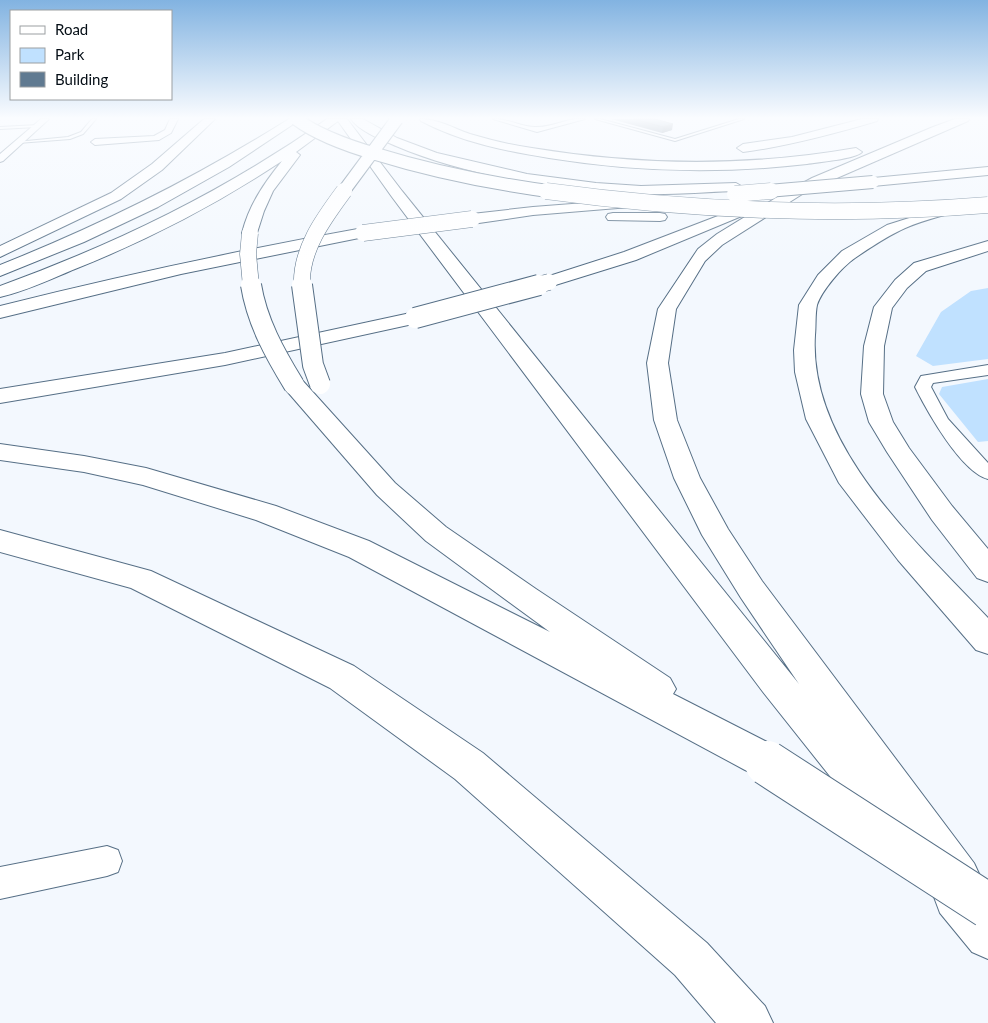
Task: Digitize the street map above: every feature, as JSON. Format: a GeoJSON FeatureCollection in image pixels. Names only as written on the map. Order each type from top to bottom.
{"type":"FeatureCollection","features":[{"type":"Feature","properties":{"kind":"highway"},"geometry":{"type":"LineString","coordinates":[[0,252],[116,196],[157,167]]}},
{"type":"Feature","properties":{"kind":"highway"},"geometry":{"type":"LineString","coordinates":[[0,271],[59,248],[115,223],[220,167]]}},
{"type":"Feature","properties":{"kind":"highway"},"geometry":{"type":"LineString","coordinates":[[0,292],[67,267],[162,226],[228,190],[264,167]]}},
{"type":"Feature","properties":{"kind":"highway"},"geometry":{"type":"LineString","coordinates":[[283,167],[259,201],[253,217],[247,253],[251,291],[266,335],[294,384],[386,489],[436,534],[525,598],[758,757],[988,906]]}},
{"type":"Feature","properties":{"kind":"highway"},"geometry":{"type":"LineString","coordinates":[[344,443],[323,398],[313,365],[302,283],[306,260],[319,225],[362,167]]}},
{"type":"Feature","properties":{"kind":"highway"},"geometry":{"type":"LineString","coordinates":[[377,167],[775,681],[988,936]]}},
{"type":"Feature","properties":{"kind":"highway"},"geometry":{"type":"LineString","coordinates":[[421,167],[503,184],[580,196],[703,208],[834,213],[988,205]]}},
{"type":"Feature","properties":{"kind":"highway"},"geometry":{"type":"LineString","coordinates":[[475,167],[552,182],[639,190],[872,182]]}},
{"type":"Feature","properties":{"kind":"highway"},"geometry":{"type":"LineString","coordinates":[[0,396],[225,359],[415,318],[549,282],[630,256],[734,213],[795,192],[850,167]]}},
{"type":"Feature","properties":{"kind":"highway"},"geometry":{"type":"LineString","coordinates":[[0,312],[198,264],[363,233],[533,211],[988,171]]}},
{"type":"Feature","properties":{"kind":"highway"},"geometry":{"type":"LineString","coordinates":[[795,192],[712,246],[698,258],[682,279],[670,299],[662,324],[658,363],[661,405],[676,453],[704,513],[742,576],[988,917]]}},
{"type":"Feature","properties":{"kind":"highway"},"geometry":{"type":"LineString","coordinates":[[988,198],[892,228],[848,255],[824,279],[808,305],[804,350],[806,372],[818,419],[852,483],[908,552],[988,640]]}},
{"type":"Feature","properties":{"kind":"highway"},"geometry":{"type":"LineString","coordinates":[[472,219],[528,220],[660,217],[942,219],[988,216]]}},
{"type":"Feature","properties":{"kind":"highway"},"geometry":{"type":"LineString","coordinates":[[988,246],[920,267],[901,284],[883,307],[874,346],[872,394],[882,422],[899,452],[942,513],[988,570]]}},
{"type":"Feature","properties":{"kind":"highway"},"geometry":{"type":"LineString","coordinates":[[0,452],[84,464],[146,477],[266,513],[359,549],[758,757]]}},
{"type":"Feature","properties":{"kind":"highway"},"geometry":{"type":"LineString","coordinates":[[0,541],[140,579],[342,677],[469,766],[691,959],[748,1023]]}},
{"type":"Feature","properties":{"kind":"street"},"geometry":{"type":"LineString","coordinates":[[988,370],[927,379],[923,386],[941,421],[976,463],[988,473]]}},
{"type":"Feature","properties":{"kind":"street"},"geometry":{"type":"LineString","coordinates":[[0,883],[107,861]]}},
{"type":"Feature","properties":{"kind":"green space"},"geometry":{"type":"Polygon","coordinates":[[[988,288],[988,359],[933,366],[916,356],[941,312],[971,291],[988,288]]]}},
{"type":"Feature","properties":{"kind":"green space"},"geometry":{"type":"Polygon","coordinates":[[[988,379],[988,441],[978,442],[939,394],[942,387],[988,379]]]}}]}
